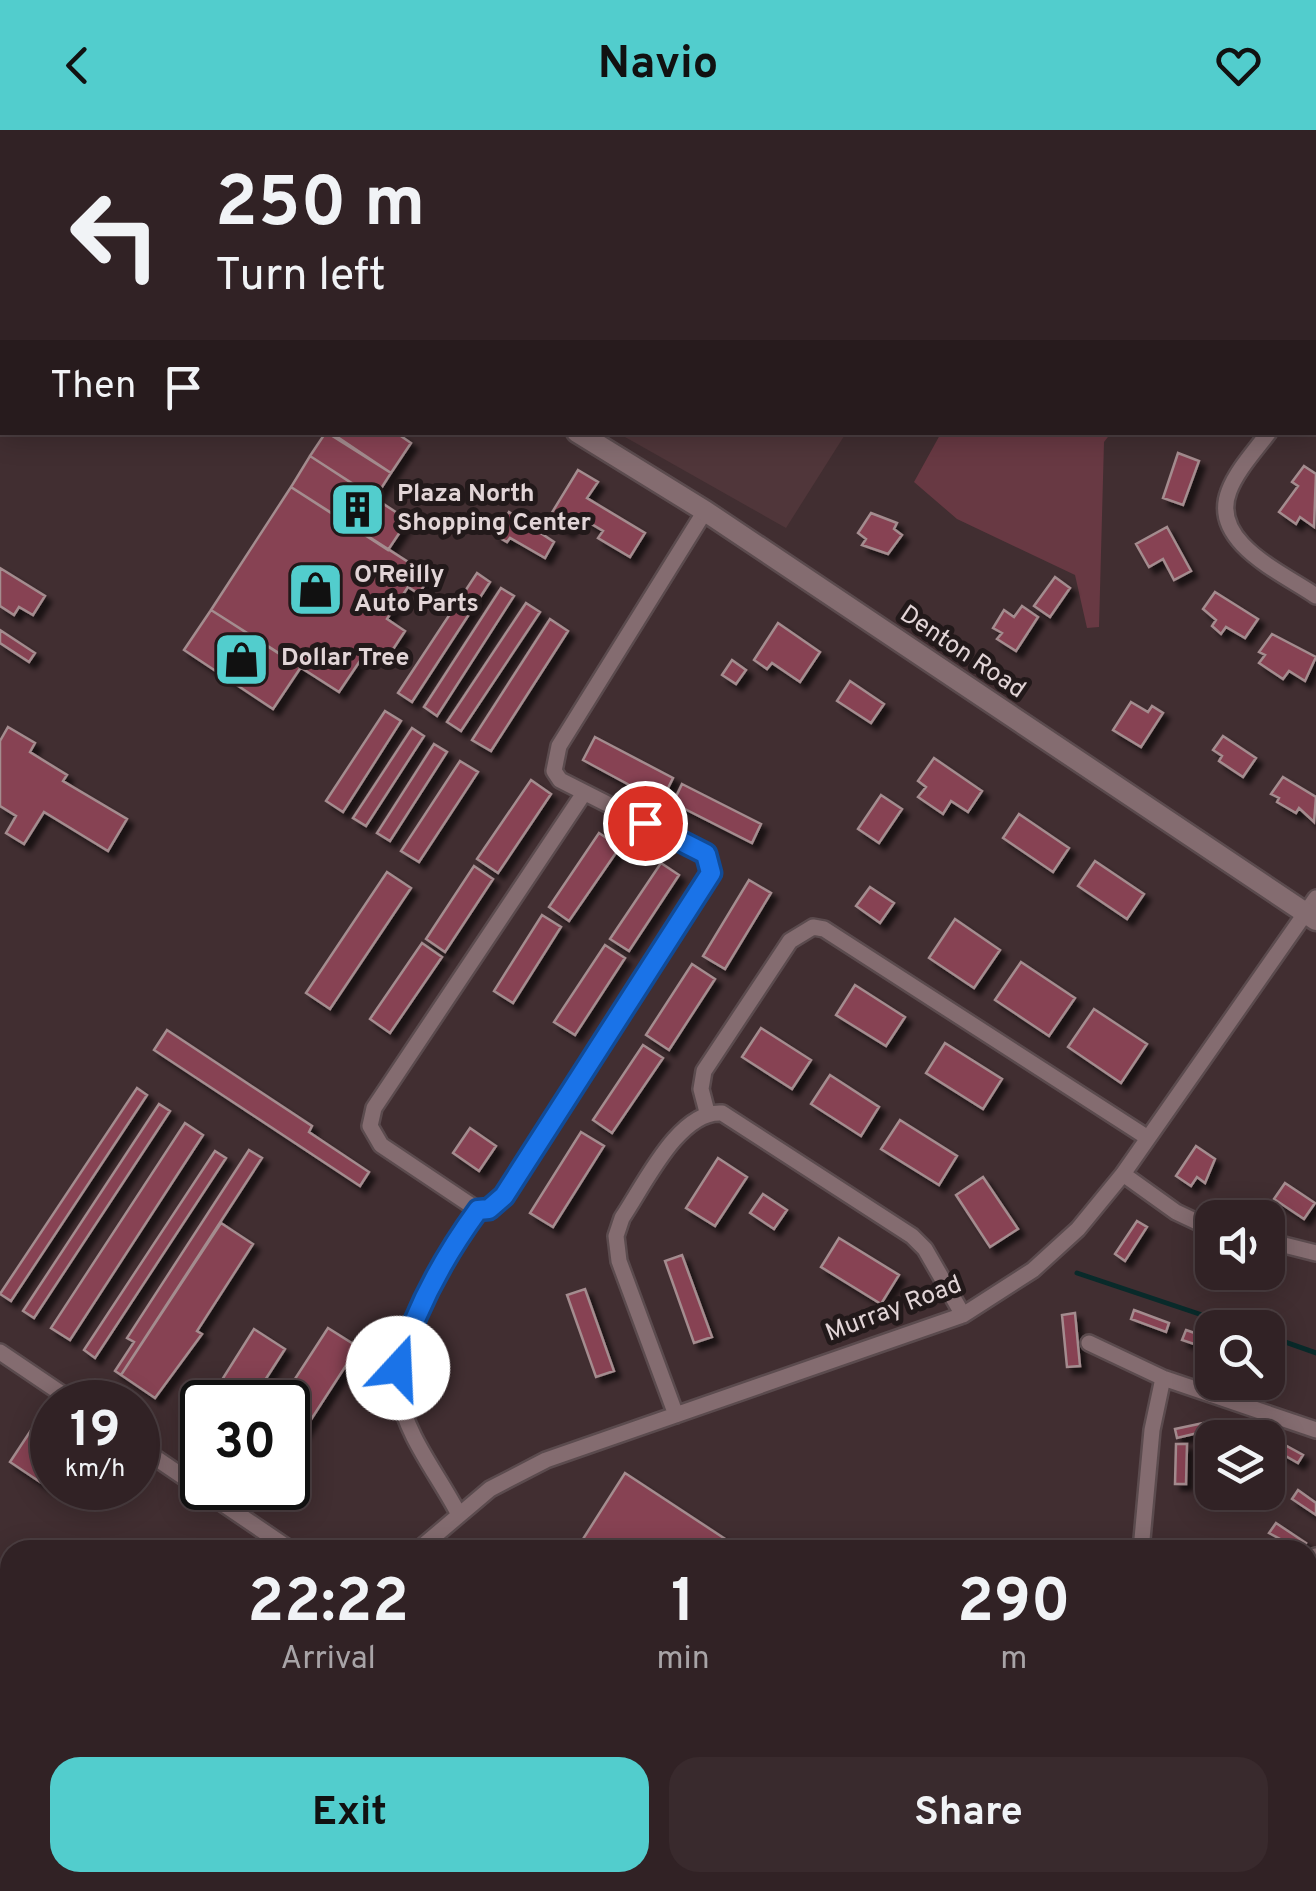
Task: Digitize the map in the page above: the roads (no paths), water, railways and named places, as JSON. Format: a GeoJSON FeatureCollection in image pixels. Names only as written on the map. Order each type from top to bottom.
{"type":"FeatureCollection","features":[{"type":"Feature","properties":{"kind":"street","name":"Denton Road"},"geometry":{"type":"LineString","coordinates":[[582,435],[1312,911]]}},
{"type":"Feature","properties":{"kind":"street"},"geometry":{"type":"LineString","coordinates":[[1267,435],[1230,487],[1227,520],[1242,545],[1316,596]]}},
{"type":"Feature","properties":{"kind":"street"},"geometry":{"type":"LineString","coordinates":[[584,792],[374,1108],[370,1126],[380,1145],[478,1210],[489,1209],[504,1196],[711,873],[706,854],[584,792],[560,780],[554,772],[559,746],[705,512]]}},
{"type":"Feature","properties":{"kind":"street","name":"Murray Road"},"geometry":{"type":"LineString","coordinates":[[429,1540],[490,1489],[546,1460],[963,1314],[1056,1252],[1123,1174],[1312,911]]}},
{"type":"Feature","properties":{"kind":"street"},"geometry":{"type":"LineString","coordinates":[[707,1112],[701,1089],[704,1071],[790,940],[813,927],[824,930],[1148,1138]]}},
{"type":"Feature","properties":{"kind":"street"},"geometry":{"type":"LineString","coordinates":[[676,1415],[618,1261],[616,1236],[622,1218],[687,1122],[707,1112],[722,1112],[912,1236],[925,1248],[963,1314]]}},
{"type":"Feature","properties":{"kind":"street"},"geometry":{"type":"LineString","coordinates":[[1123,1174],[1195,1221]]}},
{"type":"Feature","properties":{"kind":"street"},"geometry":{"type":"LineString","coordinates":[[458,1513],[414,1434],[399,1396],[398,1368],[421,1307],[455,1242],[478,1210]]}},
{"type":"Feature","properties":{"kind":"street"},"geometry":{"type":"LineString","coordinates":[[1285,1245],[1316,1253]]}},
{"type":"Feature","properties":{"kind":"street"},"geometry":{"type":"LineString","coordinates":[[1090,1342],[1163,1378],[1316,1430]]}},
{"type":"Feature","properties":{"kind":"street"},"geometry":{"type":"LineString","coordinates":[[0,1352],[41,1380]]}},
{"type":"Feature","properties":{"kind":"street"},"geometry":{"type":"LineString","coordinates":[[1142,1540],[1152,1430],[1163,1378]]}},
{"type":"Feature","properties":{"kind":"street"},"geometry":{"type":"LineString","coordinates":[[160,1461],[276,1540]]}},
{"type":"Feature","properties":{"kind":"waterway"},"geometry":{"type":"LineString","coordinates":[[1077,1273],[1195,1313]]}},
{"type":"Feature","properties":{"kind":"waterway"},"geometry":{"type":"LineString","coordinates":[[1285,1342],[1316,1353]]}},
{"type":"Feature","properties":{"kind":"place","name":"Plaza North Shopping Center"},"geometry":{"type":"Point","coordinates":[358,509]}},
{"type":"Feature","properties":{"kind":"place","name":"O'Reilly Auto Parts"},"geometry":{"type":"Point","coordinates":[315,590]}},
{"type":"Feature","properties":{"kind":"place","name":"Dollar Tree"},"geometry":{"type":"Point","coordinates":[242,659]}}]}
